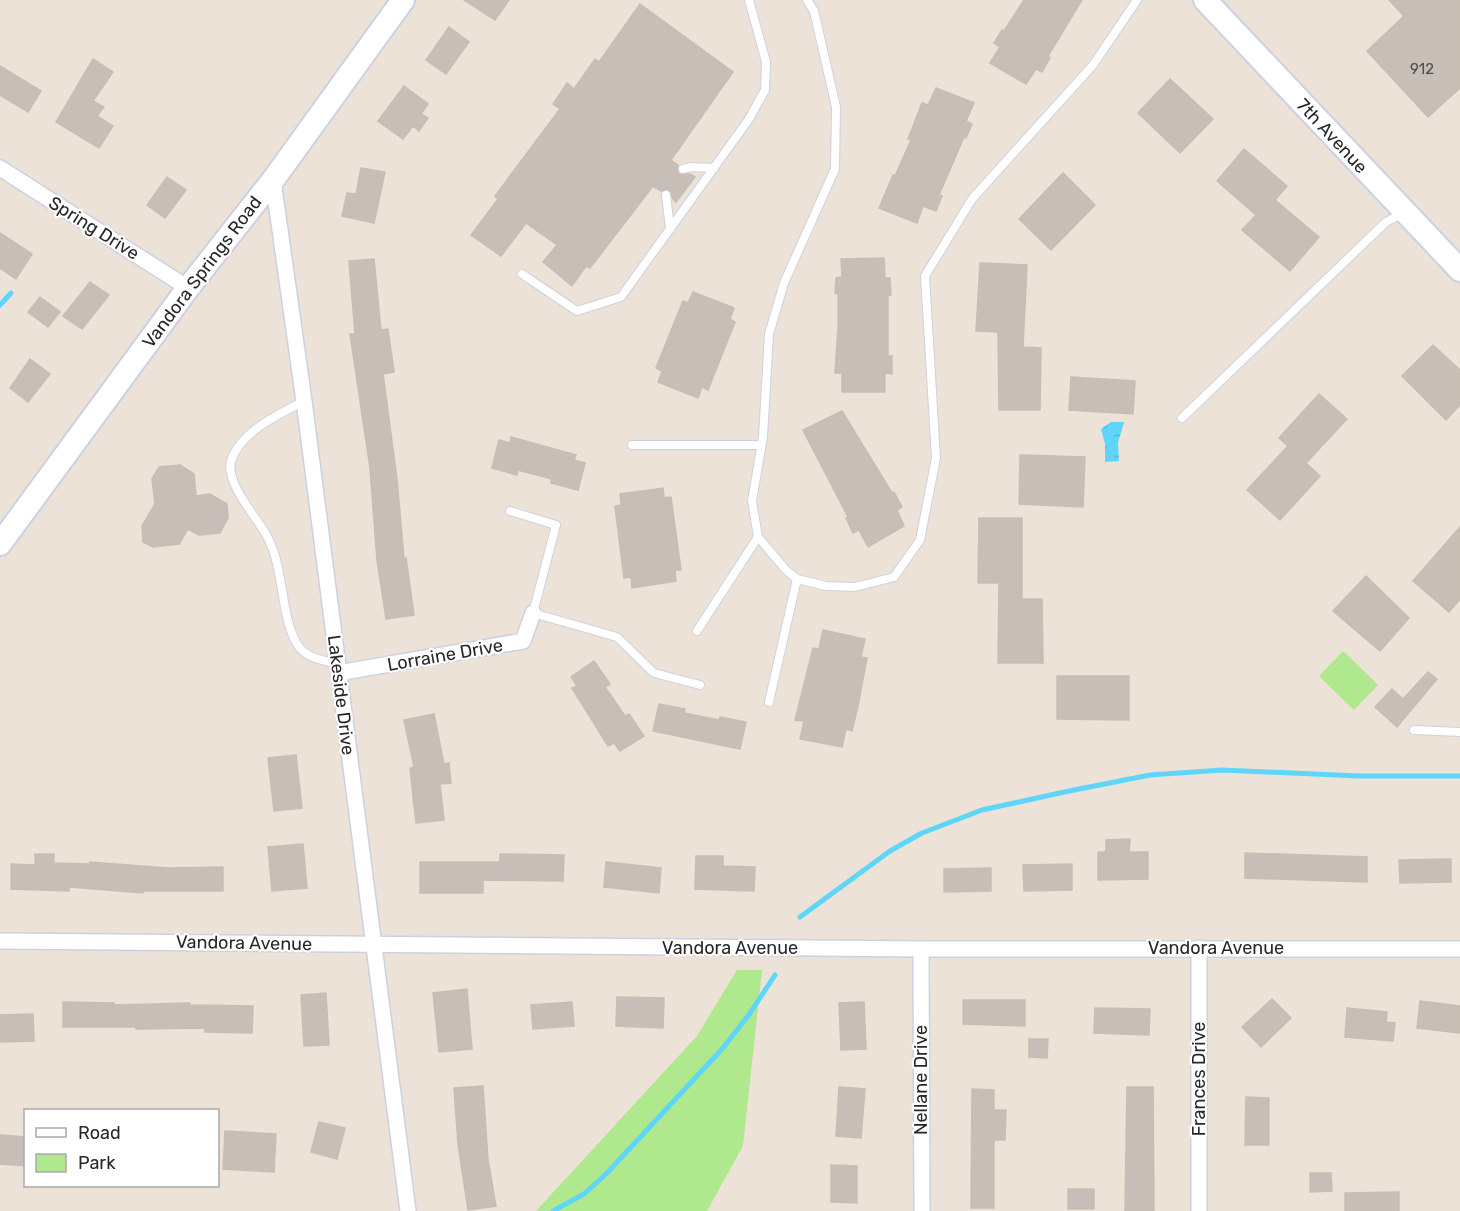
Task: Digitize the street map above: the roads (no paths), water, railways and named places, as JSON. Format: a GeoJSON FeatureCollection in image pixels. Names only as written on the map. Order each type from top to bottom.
{"type":"FeatureCollection","features":[{"type":"Feature","properties":{"kind":"street","name":"Vandora Springs Road"},"geometry":{"type":"LineString","coordinates":[[0,544],[189,288],[273,180],[403,0]]}},
{"type":"Feature","properties":{"kind":"street","name":"7th Avenue"},"geometry":{"type":"LineString","coordinates":[[1205,0],[1460,270]]}},
{"type":"Feature","properties":{"kind":"street","name":"Spring Drive"},"geometry":{"type":"LineString","coordinates":[[0,168],[189,288]]}},
{"type":"Feature","properties":{"kind":"street","name":"Lakeside Drive"},"geometry":{"type":"LineString","coordinates":[[273,180],[304,401],[408,1211]]}},
{"type":"Feature","properties":{"kind":"street","name":"Lorraine Drive"},"geometry":{"type":"LineString","coordinates":[[338,668],[523,641],[533,614]]}},
{"type":"Feature","properties":{"kind":"street","name":"Vandora Avenue"},"geometry":{"type":"LineString","coordinates":[[0,941],[921,950],[1460,949]]}},
{"type":"Feature","properties":{"kind":"street","name":"Frances Drive"},"geometry":{"type":"LineString","coordinates":[[1199,948],[1200,1211]]}},
{"type":"Feature","properties":{"kind":"street","name":"Nellane Drive"},"geometry":{"type":"LineString","coordinates":[[921,950],[922,1211]]}},
{"type":"Feature","properties":{"kind":"lane"},"geometry":{"type":"LineString","coordinates":[[522,274],[577,311],[621,297],[749,120],[765,90],[766,62],[749,0]]}},
{"type":"Feature","properties":{"kind":"lane"},"geometry":{"type":"LineString","coordinates":[[807,0],[814,11],[836,107],[835,169],[784,283],[769,334],[761,445],[752,501],[758,537],[786,570],[797,579],[826,586],[855,587],[894,577],[920,540],[936,458],[925,276],[972,199],[1093,65],[1137,0]]}},
{"type":"Feature","properties":{"kind":"lane"},"geometry":{"type":"LineString","coordinates":[[683,169],[714,168]]}},
{"type":"Feature","properties":{"kind":"lane"},"geometry":{"type":"LineString","coordinates":[[666,195],[670,229]]}},
{"type":"Feature","properties":{"kind":"lane"},"geometry":{"type":"LineString","coordinates":[[1182,418],[1386,222],[1404,213]]}},
{"type":"Feature","properties":{"kind":"lane"},"geometry":{"type":"LineString","coordinates":[[304,401],[265,421],[240,446],[231,462],[232,481],[268,538],[279,565],[289,627],[298,646],[310,657],[338,668]]}},
{"type":"Feature","properties":{"kind":"lane"},"geometry":{"type":"LineString","coordinates":[[632,445],[761,445]]}},
{"type":"Feature","properties":{"kind":"lane"},"geometry":{"type":"LineString","coordinates":[[510,511],[556,525],[533,614],[617,637],[654,673],[700,685]]}},
{"type":"Feature","properties":{"kind":"lane"},"geometry":{"type":"LineString","coordinates":[[696,631],[758,537]]}},
{"type":"Feature","properties":{"kind":"lane"},"geometry":{"type":"LineString","coordinates":[[769,702],[797,579]]}},
{"type":"Feature","properties":{"kind":"lane"},"geometry":{"type":"LineString","coordinates":[[1414,730],[1460,732]]}},
{"type":"Feature","properties":{"kind":"water"},"geometry":{"type":"Polygon","coordinates":[[[1111,422],[1124,422],[1118,443],[1119,461],[1105,462],[1105,444],[1101,429],[1111,422]]]}},
{"type":"Feature","properties":{"kind":"waterway"},"geometry":{"type":"LineString","coordinates":[[0,305],[11,293]]}},
{"type":"Feature","properties":{"kind":"waterway"},"geometry":{"type":"LineString","coordinates":[[800,917],[890,851],[922,833],[982,810],[1069,791],[1150,775],[1222,770],[1358,776],[1460,776]]}},
{"type":"Feature","properties":{"kind":"waterway"},"geometry":{"type":"LineString","coordinates":[[553,1211],[584,1194],[606,1174],[723,1048],[775,975]]}}]}
